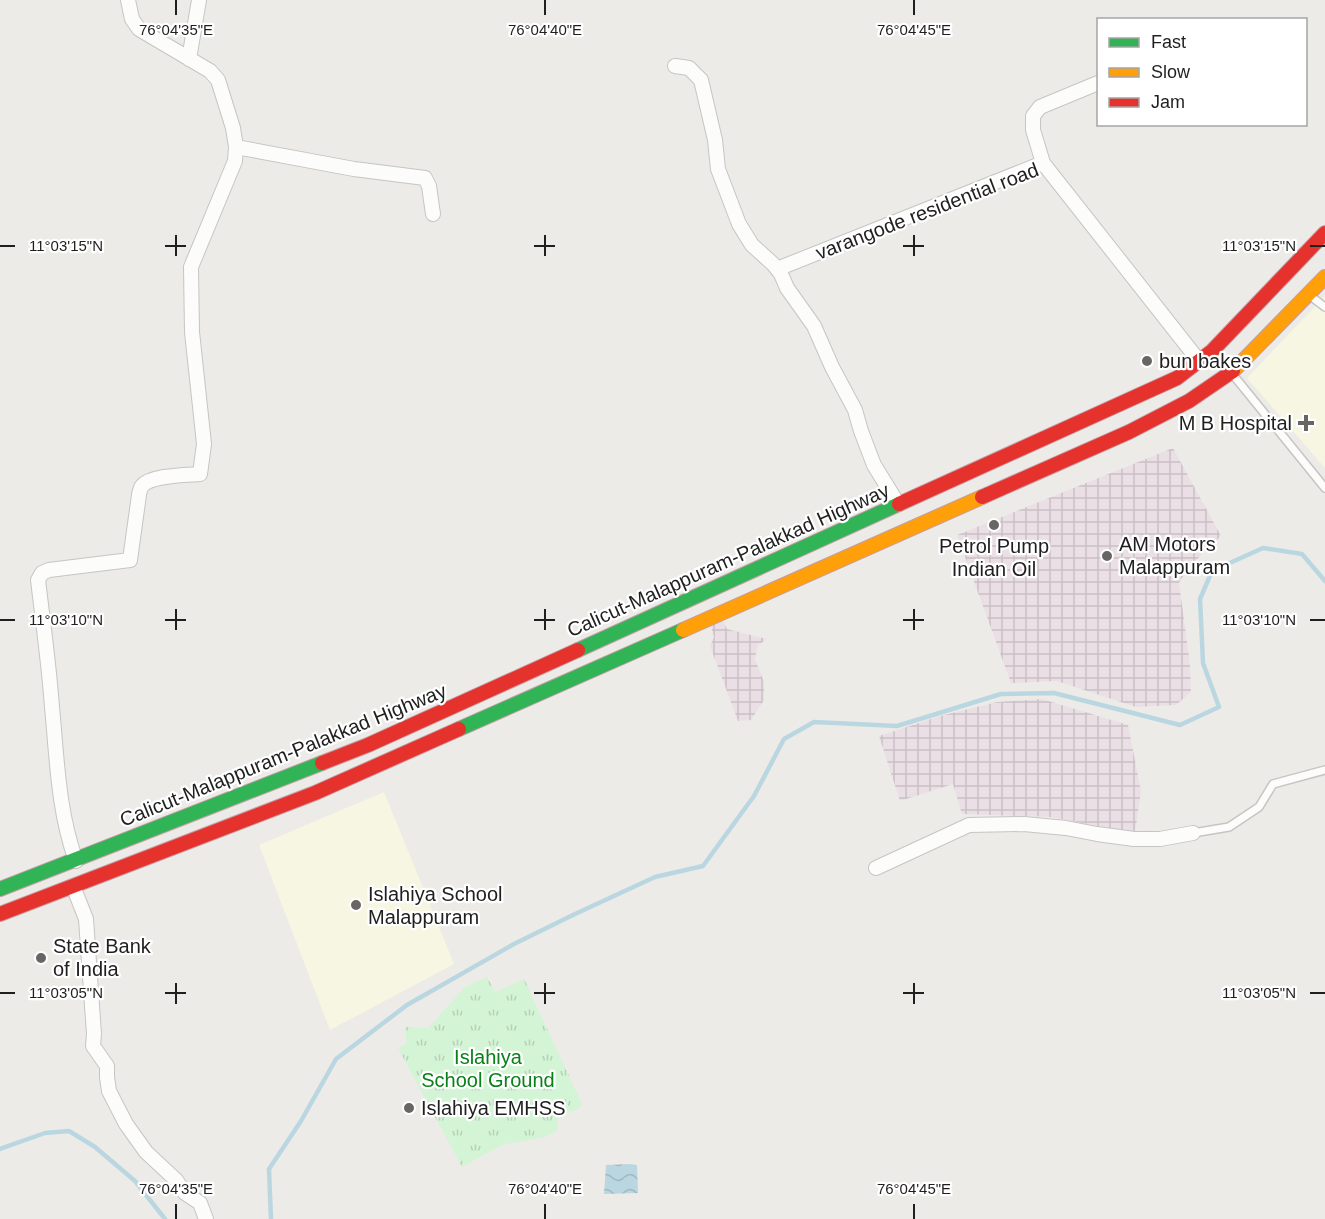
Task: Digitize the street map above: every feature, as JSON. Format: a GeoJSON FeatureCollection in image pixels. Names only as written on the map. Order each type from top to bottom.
{"type":"FeatureCollection","features":[{"type":"Feature","properties":{"kind":"highway","name":"Calicut-Malappuram-Palakkad Highway"},"geometry":{"type":"LineString","coordinates":[[0,914],[315,793],[1129,432],[1189,401],[1231,373],[1309,294],[1325,233]]}},
{"type":"Feature","properties":{"kind":"highway","name":"Calicut-Malappuram-Palakkad Highway"},"geometry":{"type":"LineString","coordinates":[[0,889],[368,745],[1177,378],[1315,270]]}},
{"type":"Feature","properties":{"kind":"street"},"geometry":{"type":"LineString","coordinates":[[76,861],[68,840],[60,796],[38,580],[42,573],[49,570],[130,560],[141,486],[149,481],[200,474],[204,444],[192,332],[191,267],[235,161],[236,147],[233,128],[218,80],[210,72],[139,29],[132,19],[128,0]]}},
{"type":"Feature","properties":{"kind":"street"},"geometry":{"type":"LineString","coordinates":[[189,59],[199,0]]}},
{"type":"Feature","properties":{"kind":"street"},"geometry":{"type":"LineString","coordinates":[[675,66],[689,68],[701,80],[715,140],[718,169],[739,224],[752,245],[781,274],[787,288],[814,326],[832,367],[855,410],[874,465],[898,504]]}},
{"type":"Feature","properties":{"kind":"street"},"geometry":{"type":"LineString","coordinates":[[1043,163],[1033,130],[1033,116],[1040,107],[1097,83]]}},
{"type":"Feature","properties":{"kind":"street"},"geometry":{"type":"LineString","coordinates":[[236,147],[354,169],[425,178],[429,186],[433,214]]}},
{"type":"Feature","properties":{"kind":"street","name":"varangode residential road"},"geometry":{"type":"LineString","coordinates":[[777,269],[1043,163],[1199,361]]}},
{"type":"Feature","properties":{"kind":"street"},"geometry":{"type":"LineString","coordinates":[[876,868],[969,825],[1024,824],[1134,839],[1160,839],[1193,833]]}},
{"type":"Feature","properties":{"kind":"street"},"geometry":{"type":"LineString","coordinates":[[74,886],[86,920],[93,1046],[107,1066],[109,1091],[126,1124],[146,1152],[176,1180],[185,1192],[200,1203],[206,1219]]}},
{"type":"Feature","properties":{"kind":"lane"},"geometry":{"type":"LineString","coordinates":[[1309,294],[1325,308]]}},
{"type":"Feature","properties":{"kind":"lane"},"geometry":{"type":"LineString","coordinates":[[1231,373],[1325,488]]}},
{"type":"Feature","properties":{"kind":"lane"},"geometry":{"type":"LineString","coordinates":[[1193,833],[1229,827],[1259,807],[1273,784],[1325,770]]}},
{"type":"Feature","properties":{"kind":"shaded area","name":"M B Hospital"},"geometry":{"type":"Polygon","coordinates":[[[1325,296],[1325,468],[1247,378],[1325,296]]]}},
{"type":"Feature","properties":{"kind":"shaded area"},"geometry":{"type":"Polygon","coordinates":[[[1173,448],[1221,536],[1188,568],[1179,583],[1190,664],[1191,692],[1176,705],[1136,707],[1057,681],[1011,683],[957,535],[1173,448]]]}},
{"type":"Feature","properties":{"kind":"shaded area"},"geometry":{"type":"Polygon","coordinates":[[[722,619],[727,629],[767,639],[758,645],[755,659],[764,682],[764,700],[751,720],[738,721],[710,646],[714,637],[710,623],[722,619]]]}},
{"type":"Feature","properties":{"kind":"shaded area"},"geometry":{"type":"Polygon","coordinates":[[[1042,699],[1128,725],[1141,791],[1135,833],[1051,817],[962,814],[953,784],[900,801],[879,736],[940,716],[997,702],[1042,699]]]}},
{"type":"Feature","properties":{"kind":"shaded area","name":"Islahiya School Malappuram"},"geometry":{"type":"Polygon","coordinates":[[[384,792],[454,964],[330,1030],[259,845],[384,792]]]}},
{"type":"Feature","properties":{"kind":"green space","name":"Islahiya School Ground"},"geometry":{"type":"Polygon","coordinates":[[[487,977],[495,992],[524,979],[583,1106],[558,1118],[557,1131],[545,1137],[502,1145],[462,1167],[398,1048],[406,1044],[406,1027],[428,1028],[465,987],[487,977]]]}},
{"type":"Feature","properties":{"kind":"water"},"geometry":{"type":"Polygon","coordinates":[[[606,1165],[637,1165],[638,1193],[604,1194],[606,1165]]]}},
{"type":"Feature","properties":{"kind":"waterway"},"geometry":{"type":"LineString","coordinates":[[271,1219],[269,1169],[301,1121],[336,1059],[407,1005],[514,944],[655,877],[703,866],[754,796],[784,739],[814,722],[897,726],[1001,694],[1054,693],[1180,725],[1219,707],[1203,663],[1200,599],[1212,571],[1263,548],[1302,554],[1325,581]]}},
{"type":"Feature","properties":{"kind":"waterway"},"geometry":{"type":"LineString","coordinates":[[0,1149],[45,1133],[69,1131],[95,1147],[135,1181],[165,1219]]}},
{"type":"Feature","properties":{"kind":"traffic: fast"},"geometry":{"type":"LineString","coordinates":[[578,650],[899,504]]}},
{"type":"Feature","properties":{"kind":"traffic: fast"},"geometry":{"type":"LineString","coordinates":[[459,729],[683,630]]}},
{"type":"Feature","properties":{"kind":"traffic: fast"},"geometry":{"type":"LineString","coordinates":[[0,889],[322,763]]}},
{"type":"Feature","properties":{"kind":"traffic: slow"},"geometry":{"type":"LineString","coordinates":[[1233,371],[1325,277]]}},
{"type":"Feature","properties":{"kind":"traffic: slow"},"geometry":{"type":"LineString","coordinates":[[683,630],[982,497]]}},
{"type":"Feature","properties":{"kind":"traffic: jam"},"geometry":{"type":"LineString","coordinates":[[899,504],[1177,378],[1212,351],[1325,233]]}},
{"type":"Feature","properties":{"kind":"traffic: jam"},"geometry":{"type":"LineString","coordinates":[[982,497],[1129,432],[1189,401],[1233,371]]}},
{"type":"Feature","properties":{"kind":"traffic: jam"},"geometry":{"type":"LineString","coordinates":[[322,763],[368,745],[578,650]]}},
{"type":"Feature","properties":{"kind":"traffic: jam"},"geometry":{"type":"LineString","coordinates":[[0,914],[315,793],[459,729]]}},
{"type":"Feature","properties":{"kind":"place","name":"bun bakes"},"geometry":{"type":"Point","coordinates":[1147,361]}},
{"type":"Feature","properties":{"kind":"place","name":"M B Hospital"},"geometry":{"type":"Point","coordinates":[1306,423]}},
{"type":"Feature","properties":{"kind":"place","name":"Petrol Pump Indian Oil"},"geometry":{"type":"Point","coordinates":[994,525]}},
{"type":"Feature","properties":{"kind":"place","name":"AM Motors Malappuram"},"geometry":{"type":"Point","coordinates":[1107,556]}},
{"type":"Feature","properties":{"kind":"place","name":"Islahiya School Malappuram"},"geometry":{"type":"Point","coordinates":[356,905]}},
{"type":"Feature","properties":{"kind":"place","name":"State Bank of India"},"geometry":{"type":"Point","coordinates":[41,958]}},
{"type":"Feature","properties":{"kind":"place","name":"Islahiya EMHSS"},"geometry":{"type":"Point","coordinates":[409,1108]}}]}
